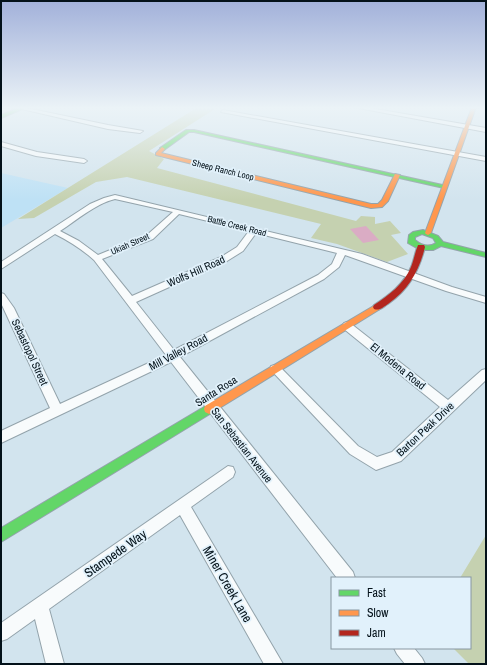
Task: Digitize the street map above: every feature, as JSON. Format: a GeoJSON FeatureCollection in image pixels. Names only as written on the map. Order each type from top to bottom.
{"type":"FeatureCollection","features":[{"type":"Feature","properties":{"kind":"street","name":"Sheep Ranch Loop"},"geometry":{"type":"LineString","coordinates":[[179,138],[159,151],[158,154],[371,206],[380,206],[385,201],[397,175]]}},
{"type":"Feature","properties":{"kind":"street","name":"Sheep Ranch Loop"},"geometry":{"type":"LineString","coordinates":[[226,138],[444,186]]}},
{"type":"Feature","properties":{"kind":"street"},"geometry":{"type":"LineString","coordinates":[[369,138],[486,159]]}},
{"type":"Feature","properties":{"kind":"street"},"geometry":{"type":"LineString","coordinates":[[428,233],[455,154],[462,138]]}},
{"type":"Feature","properties":{"kind":"street"},"geometry":{"type":"LineString","coordinates":[[1,144],[36,154],[84,161]]}},
{"type":"Feature","properties":{"kind":"street","name":"Battle Creek Road"},"geometry":{"type":"LineString","coordinates":[[1,266],[93,206],[112,197],[178,211],[342,252],[377,262],[449,289],[486,300]]}},
{"type":"Feature","properties":{"kind":"street","name":"Ukiah Street"},"geometry":{"type":"LineString","coordinates":[[97,258],[150,237],[178,211]]}},
{"type":"Feature","properties":{"kind":"street","name":"Wolfs Hill Road"},"geometry":{"type":"LineString","coordinates":[[130,301],[224,259],[240,250],[254,230]]}},
{"type":"Feature","properties":{"kind":"street","name":"San Sebastian Avenue"},"geometry":{"type":"LineString","coordinates":[[53,231],[79,243],[97,258],[346,577]]}},
{"type":"Feature","properties":{"kind":"street"},"geometry":{"type":"LineString","coordinates":[[440,244],[435,248],[421,247],[412,241],[411,236],[415,233],[428,233],[438,239],[440,244],[486,256]]}},
{"type":"Feature","properties":{"kind":"street","name":"Santa Rosa"},"geometry":{"type":"LineString","coordinates":[[1,535],[347,326],[393,295],[404,286],[412,276],[421,247]]}},
{"type":"Feature","properties":{"kind":"street","name":"Mill Valley Road"},"geometry":{"type":"LineString","coordinates":[[1,437],[174,356],[321,277],[336,265],[342,252]]}},
{"type":"Feature","properties":{"kind":"street","name":"Sebastopol Street"},"geometry":{"type":"LineString","coordinates":[[1,296],[9,308],[57,410]]}},
{"type":"Feature","properties":{"kind":"street","name":"El Modena Road"},"geometry":{"type":"LineString","coordinates":[[347,326],[448,407]]}},
{"type":"Feature","properties":{"kind":"street","name":"Barton Peak Drive"},"geometry":{"type":"LineString","coordinates":[[275,369],[354,450],[376,464],[396,457],[486,373]]}},
{"type":"Feature","properties":{"kind":"street","name":"Stampede Way"},"geometry":{"type":"LineString","coordinates":[[1,633],[228,472]]}},
{"type":"Feature","properties":{"kind":"street","name":"Miner Creek Lane"},"geometry":{"type":"LineString","coordinates":[[182,505],[274,664]]}},
{"type":"Feature","properties":{"kind":"street"},"geometry":{"type":"LineString","coordinates":[[40,605],[55,664]]}},
{"type":"Feature","properties":{"kind":"street"},"geometry":{"type":"LineString","coordinates":[[404,649],[416,664]]}},
{"type":"Feature","properties":{"kind":"shaded area"},"geometry":{"type":"Polygon","coordinates":[[[1,173],[68,188],[1,228],[1,173]]]}},
{"type":"Feature","properties":{"kind":"shaded area"},"geometry":{"type":"Polygon","coordinates":[[[366,226],[379,240],[363,243],[350,229],[366,226]]]}},
{"type":"Feature","properties":{"kind":"green space"},"geometry":{"type":"Polygon","coordinates":[[[148,138],[169,138],[149,151],[164,159],[157,168],[356,221],[361,216],[375,217],[375,224],[390,221],[401,233],[391,235],[408,254],[387,262],[337,244],[311,238],[321,224],[127,177],[96,182],[34,218],[18,219],[148,138]]]}},
{"type":"Feature","properties":{"kind":"green space"},"geometry":{"type":"Polygon","coordinates":[[[486,535],[486,664],[469,664],[454,649],[471,649],[471,577],[461,577],[486,535]]]}},
{"type":"Feature","properties":{"kind":"traffic: fast"},"geometry":{"type":"LineString","coordinates":[[162,149],[178,138]]}},
{"type":"Feature","properties":{"kind":"traffic: fast"},"geometry":{"type":"LineString","coordinates":[[226,138],[444,186]]}},
{"type":"Feature","properties":{"kind":"traffic: fast"},"geometry":{"type":"LineString","coordinates":[[423,232],[436,237],[440,244],[433,248],[425,248],[418,246],[411,241],[411,236],[415,233],[423,232]]}},
{"type":"Feature","properties":{"kind":"traffic: fast"},"geometry":{"type":"LineString","coordinates":[[440,244],[486,255]]}},
{"type":"Feature","properties":{"kind":"traffic: fast"},"geometry":{"type":"LineString","coordinates":[[1,535],[209,409]]}},
{"type":"Feature","properties":{"kind":"traffic: slow"},"geometry":{"type":"LineString","coordinates":[[428,233],[463,138]]}},
{"type":"Feature","properties":{"kind":"traffic: slow"},"geometry":{"type":"LineString","coordinates":[[162,149],[158,154],[371,206],[380,206],[385,201],[397,175]]}},
{"type":"Feature","properties":{"kind":"traffic: slow"},"geometry":{"type":"LineString","coordinates":[[209,409],[377,307]]}},
{"type":"Feature","properties":{"kind":"traffic: jam"},"geometry":{"type":"LineString","coordinates":[[377,307],[401,289],[415,267],[421,247]]}}]}
